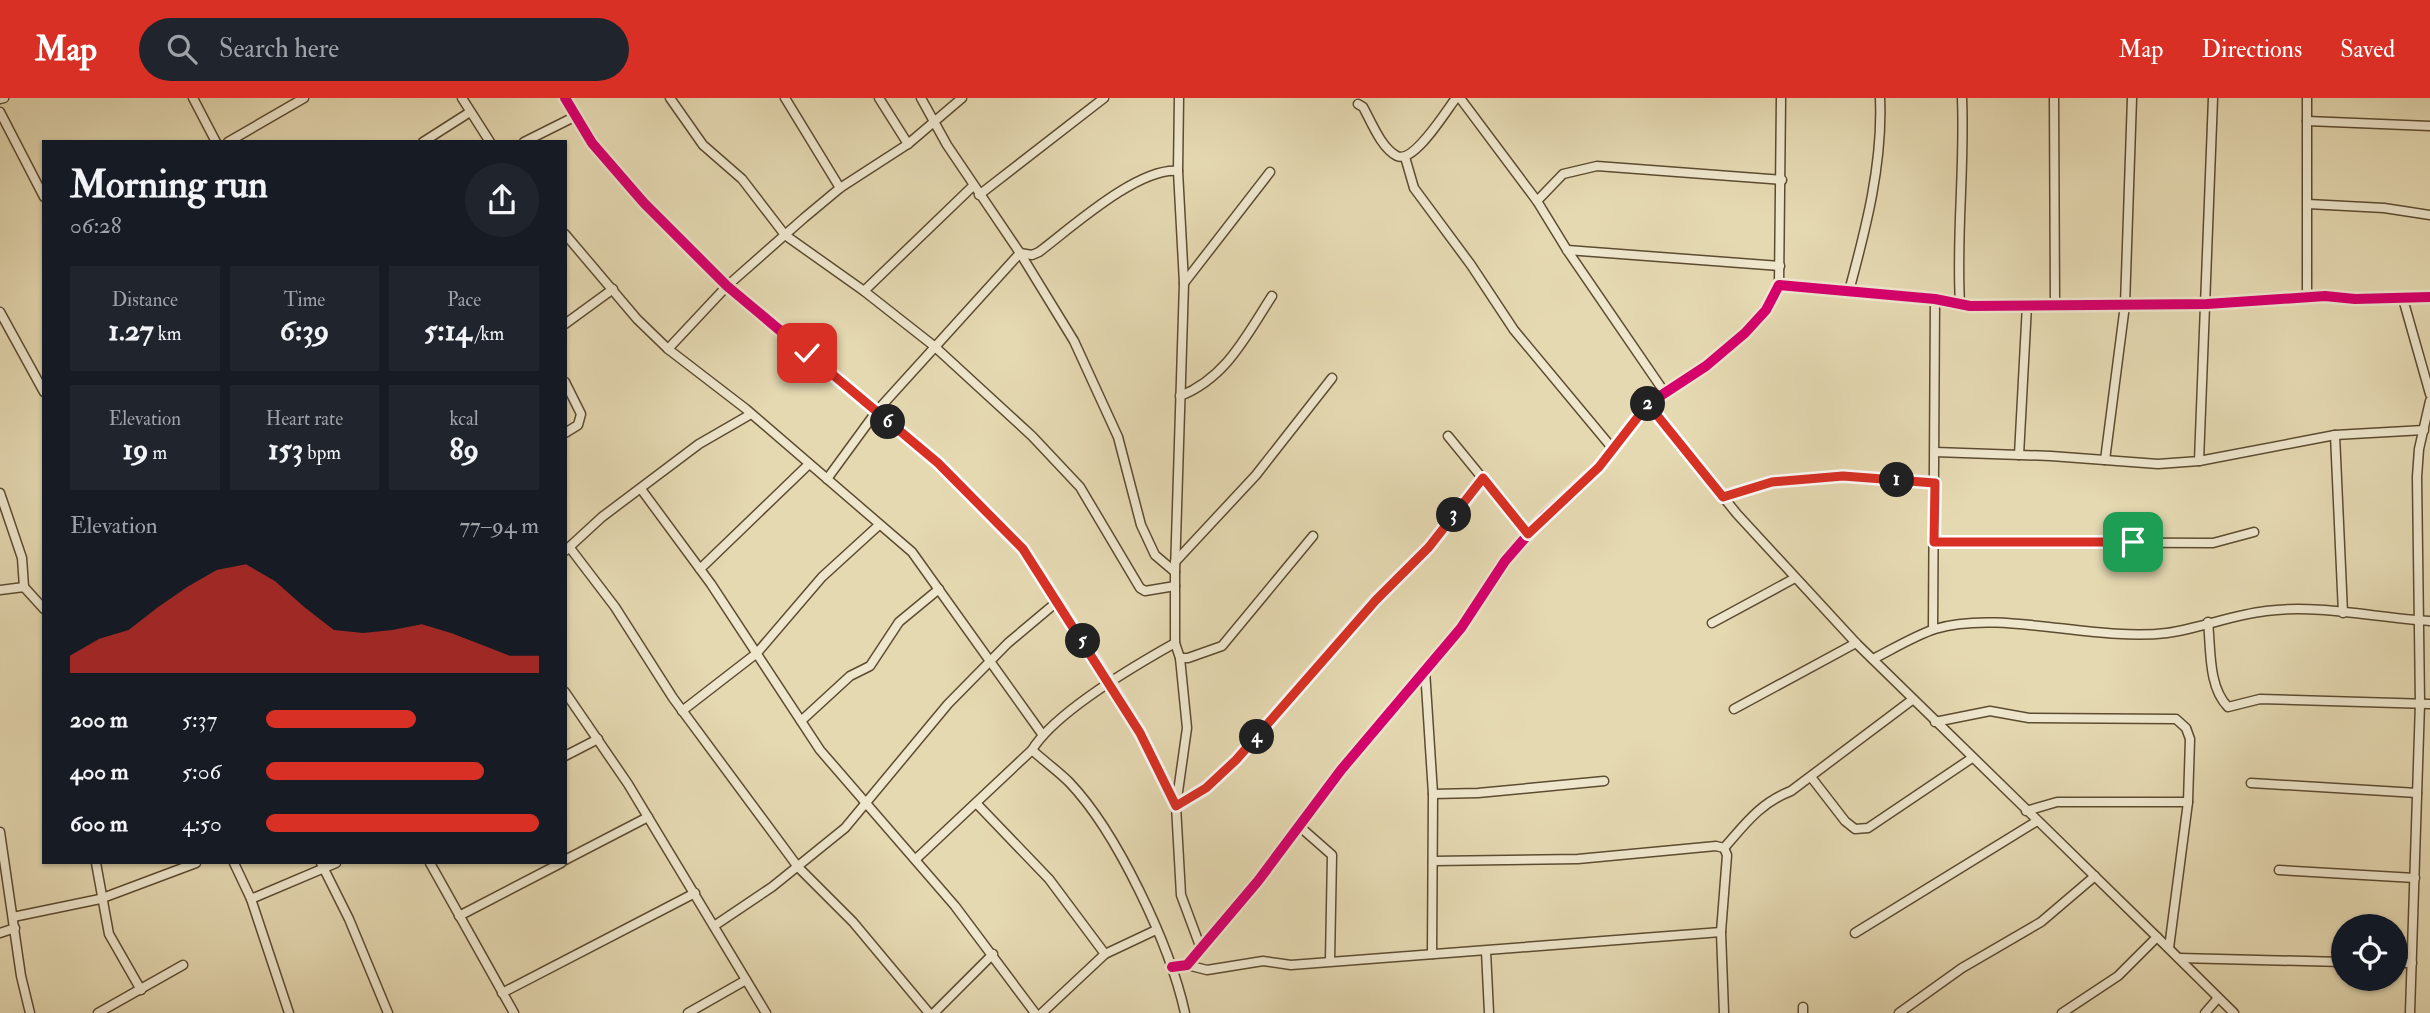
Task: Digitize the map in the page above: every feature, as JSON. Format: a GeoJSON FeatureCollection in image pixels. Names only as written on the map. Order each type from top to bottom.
{"type":"FeatureCollection","features":[{"type":"Feature","properties":{"kind":"street"},"geometry":{"type":"LineString","coordinates":[[193,98],[213,140]]}},
{"type":"Feature","properties":{"kind":"street"},"geometry":{"type":"LineString","coordinates":[[231,140],[291,101],[304,98]]}},
{"type":"Feature","properties":{"kind":"street"},"geometry":{"type":"LineString","coordinates":[[462,98],[489,140]]}},
{"type":"Feature","properties":{"kind":"street"},"geometry":{"type":"LineString","coordinates":[[565,98],[592,143],[726,286],[938,463],[1023,549],[1140,733],[1176,806]]}},
{"type":"Feature","properties":{"kind":"street"},"geometry":{"type":"LineString","coordinates":[[670,98],[703,145],[742,179],[785,235],[864,291],[934,346],[1032,436],[1080,487],[1140,588],[1145,591],[1175,586]]}},
{"type":"Feature","properties":{"kind":"street"},"geometry":{"type":"LineString","coordinates":[[785,98],[840,188]]}},
{"type":"Feature","properties":{"kind":"street"},"geometry":{"type":"LineString","coordinates":[[879,98],[908,144]]}},
{"type":"Feature","properties":{"kind":"street"},"geometry":{"type":"LineString","coordinates":[[920,98],[973,186],[1020,253],[1074,341],[1100,391],[1118,437],[1141,525],[1155,555],[1175,572]]}},
{"type":"Feature","properties":{"kind":"street"},"geometry":{"type":"LineString","coordinates":[[668,349],[726,286],[840,188],[908,144],[962,98]]}},
{"type":"Feature","properties":{"kind":"street"},"geometry":{"type":"LineString","coordinates":[[979,195],[1104,98]]}},
{"type":"Feature","properties":{"kind":"street"},"geometry":{"type":"LineString","coordinates":[[1179,98],[1178,171],[1184,283],[1175,643],[1180,658],[1187,728],[1176,806],[1181,895],[1200,946]]}},
{"type":"Feature","properties":{"kind":"street"},"geometry":{"type":"LineString","coordinates":[[1358,104],[1363,107],[1385,144],[1397,156],[1405,157],[1416,151],[1458,98],[1537,201],[1567,250],[1665,393]]}},
{"type":"Feature","properties":{"kind":"street"},"geometry":{"type":"LineString","coordinates":[[1187,965],[1200,946],[1258,881],[1341,770],[1461,628],[1506,561],[1528,534],[1599,467],[1648,404],[1706,366],[1745,333],[1766,310],[1779,285],[1781,98]]}},
{"type":"Feature","properties":{"kind":"street"},"geometry":{"type":"LineString","coordinates":[[1849,291],[1863,236],[1882,136],[1880,98]]}},
{"type":"Feature","properties":{"kind":"street"},"geometry":{"type":"LineString","coordinates":[[1960,304],[1958,271],[1964,146],[1962,98]]}},
{"type":"Feature","properties":{"kind":"street"},"geometry":{"type":"LineString","coordinates":[[2054,98],[2055,306]]}},
{"type":"Feature","properties":{"kind":"street"},"geometry":{"type":"LineString","coordinates":[[2105,460],[2125,305],[2132,98]]}},
{"type":"Feature","properties":{"kind":"street"},"geometry":{"type":"LineString","coordinates":[[2199,461],[2213,98]]}},
{"type":"Feature","properties":{"kind":"street"},"geometry":{"type":"LineString","coordinates":[[2307,98],[2307,296]]}},
{"type":"Feature","properties":{"kind":"street"},"geometry":{"type":"LineString","coordinates":[[0,112],[42,193]]}},
{"type":"Feature","properties":{"kind":"street"},"geometry":{"type":"LineString","coordinates":[[438,139],[470,112]]}},
{"type":"Feature","properties":{"kind":"street"},"geometry":{"type":"LineString","coordinates":[[528,140],[576,116]]}},
{"type":"Feature","properties":{"kind":"street"},"geometry":{"type":"LineString","coordinates":[[2307,121],[2430,126]]}},
{"type":"Feature","properties":{"kind":"street"},"geometry":{"type":"LineString","coordinates":[[1405,157],[1414,188],[1471,265],[1514,330],[1613,449]]}},
{"type":"Feature","properties":{"kind":"street"},"geometry":{"type":"LineString","coordinates":[[1537,201],[1563,174],[1597,166],[1782,180]]}},
{"type":"Feature","properties":{"kind":"street"},"geometry":{"type":"LineString","coordinates":[[1020,253],[1032,255],[1039,252],[1136,184],[1168,170],[1178,171]]}},
{"type":"Feature","properties":{"kind":"street"},"geometry":{"type":"LineString","coordinates":[[1184,283],[1269,172]]}},
{"type":"Feature","properties":{"kind":"street"},"geometry":{"type":"LineString","coordinates":[[864,291],[973,186]]}},
{"type":"Feature","properties":{"kind":"street"},"geometry":{"type":"LineString","coordinates":[[2308,204],[2384,208],[2430,215]]}},
{"type":"Feature","properties":{"kind":"street"},"geometry":{"type":"LineString","coordinates":[[567,236],[668,349],[751,414],[912,552],[1042,734]]}},
{"type":"Feature","properties":{"kind":"street"},"geometry":{"type":"LineString","coordinates":[[1567,250],[1780,265]]}},
{"type":"Feature","properties":{"kind":"street"},"geometry":{"type":"LineString","coordinates":[[827,480],[876,412],[1020,253]]}},
{"type":"Feature","properties":{"kind":"street"},"geometry":{"type":"LineString","coordinates":[[1779,285],[1935,299],[1960,304],[2055,306],[2207,304],[2307,296],[2403,299],[2430,297]]}},
{"type":"Feature","properties":{"kind":"street"},"geometry":{"type":"LineString","coordinates":[[567,323],[613,289]]}},
{"type":"Feature","properties":{"kind":"street"},"geometry":{"type":"LineString","coordinates":[[1180,396],[1205,385],[1228,365],[1272,296]]}},
{"type":"Feature","properties":{"kind":"street"},"geometry":{"type":"LineString","coordinates":[[1933,629],[1935,299]]}},
{"type":"Feature","properties":{"kind":"street"},"geometry":{"type":"LineString","coordinates":[[2403,299],[2430,394]]}},
{"type":"Feature","properties":{"kind":"street"},"geometry":{"type":"LineString","coordinates":[[2019,455],[2027,305]]}},
{"type":"Feature","properties":{"kind":"street"},"geometry":{"type":"LineString","coordinates":[[0,312],[42,388]]}},
{"type":"Feature","properties":{"kind":"street"},"geometry":{"type":"LineString","coordinates":[[1175,562],[1256,475],[1332,378]]}},
{"type":"Feature","properties":{"kind":"street"},"geometry":{"type":"LineString","coordinates":[[567,386],[580,414],[578,425],[567,432]]}},
{"type":"Feature","properties":{"kind":"street"},"geometry":{"type":"LineString","coordinates":[[2410,1013],[2420,703],[2417,477],[2430,401]]}},
{"type":"Feature","properties":{"kind":"street"},"geometry":{"type":"LineString","coordinates":[[1648,404],[1723,497],[1856,643],[2234,1013]]}},
{"type":"Feature","properties":{"kind":"street"},"geometry":{"type":"LineString","coordinates":[[751,414],[699,444],[602,517],[568,549],[615,607],[682,710],[798,867],[853,922],[931,1013],[993,954]]}},
{"type":"Feature","properties":{"kind":"street"},"geometry":{"type":"LineString","coordinates":[[1935,452],[2158,464],[2199,461],[2335,435],[2424,430]]}},
{"type":"Feature","properties":{"kind":"street"},"geometry":{"type":"LineString","coordinates":[[2335,435],[2343,613]]}},
{"type":"Feature","properties":{"kind":"street"},"geometry":{"type":"LineString","coordinates":[[1448,436],[1528,534]]}},
{"type":"Feature","properties":{"kind":"street"},"geometry":{"type":"LineString","coordinates":[[700,569],[809,464]]}},
{"type":"Feature","properties":{"kind":"street"},"geometry":{"type":"LineString","coordinates":[[1723,497],[1772,482],[1843,476],[1935,483]]}},
{"type":"Feature","properties":{"kind":"street"},"geometry":{"type":"LineString","coordinates":[[1176,806],[1206,788],[1236,760],[1376,600],[1429,547],[1483,478]]}},
{"type":"Feature","properties":{"kind":"street"},"geometry":{"type":"LineString","coordinates":[[641,489],[700,569],[820,750],[916,859],[993,954],[1035,1013]]}},
{"type":"Feature","properties":{"kind":"street"},"geometry":{"type":"LineString","coordinates":[[0,493],[22,558],[24,587],[42,607]]}},
{"type":"Feature","properties":{"kind":"street"},"geometry":{"type":"LineString","coordinates":[[682,710],[757,653],[822,577],[879,525]]}},
{"type":"Feature","properties":{"kind":"street"},"geometry":{"type":"LineString","coordinates":[[1934,542],[2213,543],[2254,532]]}},
{"type":"Feature","properties":{"kind":"street"},"geometry":{"type":"LineString","coordinates":[[1180,658],[1222,646],[1313,536]]}},
{"type":"Feature","properties":{"kind":"street"},"geometry":{"type":"LineString","coordinates":[[2418,542],[2430,541]]}},
{"type":"Feature","properties":{"kind":"street"},"geometry":{"type":"LineString","coordinates":[[1712,623],[1795,578]]}},
{"type":"Feature","properties":{"kind":"street"},"geometry":{"type":"LineString","coordinates":[[0,590],[24,587]]}},
{"type":"Feature","properties":{"kind":"street"},"geometry":{"type":"LineString","coordinates":[[801,721],[849,676],[870,666],[899,622],[939,589]]}},
{"type":"Feature","properties":{"kind":"street"},"geometry":{"type":"LineString","coordinates":[[714,926],[798,867],[845,828],[904,754],[990,661],[1058,601]]}},
{"type":"Feature","properties":{"kind":"street"},"geometry":{"type":"LineString","coordinates":[[1873,659],[1933,629],[1988,623],[2068,631],[2168,633],[2267,610],[2343,613],[2430,621]]}},
{"type":"Feature","properties":{"kind":"street"},"geometry":{"type":"LineString","coordinates":[[2208,622],[2214,676],[2220,699],[2228,707],[2260,699],[2430,704]]}},
{"type":"Feature","properties":{"kind":"street"},"geometry":{"type":"LineString","coordinates":[[916,859],[1032,750],[1042,734],[1110,683],[1175,643]]}},
{"type":"Feature","properties":{"kind":"street"},"geometry":{"type":"LineString","coordinates":[[1734,709],[1856,643]]}},
{"type":"Feature","properties":{"kind":"street"},"geometry":{"type":"LineString","coordinates":[[1425,670],[1433,794],[1432,954]]}},
{"type":"Feature","properties":{"kind":"street"},"geometry":{"type":"LineString","coordinates":[[567,695],[648,817],[766,1013]]}},
{"type":"Feature","properties":{"kind":"street"},"geometry":{"type":"LineString","coordinates":[[1724,848],[1756,810],[1811,777],[1912,700]]}},
{"type":"Feature","properties":{"kind":"street"},"geometry":{"type":"LineString","coordinates":[[1935,722],[1990,711],[2029,718],[2176,719],[2186,727],[2190,738],[2189,802],[2169,948]]}},
{"type":"Feature","properties":{"kind":"street"},"geometry":{"type":"LineString","coordinates":[[567,754],[597,739]]}},
{"type":"Feature","properties":{"kind":"street"},"geometry":{"type":"LineString","coordinates":[[1032,750],[1070,783],[1092,811],[1129,873],[1172,967],[1185,1013]]}},
{"type":"Feature","properties":{"kind":"street"},"geometry":{"type":"LineString","coordinates":[[1811,777],[1845,821],[1855,829],[1868,828],[1972,758]]}},
{"type":"Feature","properties":{"kind":"street"},"geometry":{"type":"LineString","coordinates":[[1433,794],[1478,793],[1604,780]]}},
{"type":"Feature","properties":{"kind":"street"},"geometry":{"type":"LineString","coordinates":[[2250,783],[2417,793]]}},
{"type":"Feature","properties":{"kind":"street"},"geometry":{"type":"LineString","coordinates":[[2026,811],[2057,802],[2189,802]]}},
{"type":"Feature","properties":{"kind":"street"},"geometry":{"type":"LineString","coordinates":[[977,804],[1049,879],[1105,954]]}},
{"type":"Feature","properties":{"kind":"street"},"geometry":{"type":"LineString","coordinates":[[567,860],[648,817]]}},
{"type":"Feature","properties":{"kind":"street"},"geometry":{"type":"LineString","coordinates":[[1855,933],[2037,821]]}},
{"type":"Feature","properties":{"kind":"street"},"geometry":{"type":"LineString","coordinates":[[1299,826],[1332,855],[1330,960]]}},
{"type":"Feature","properties":{"kind":"street"},"geometry":{"type":"LineString","coordinates":[[0,832],[21,976],[30,1013]]}},
{"type":"Feature","properties":{"kind":"street"},"geometry":{"type":"LineString","coordinates":[[1433,861],[1578,859],[1716,846],[1724,848]]}},
{"type":"Feature","properties":{"kind":"street"},"geometry":{"type":"LineString","coordinates":[[1724,848],[1727,855],[1721,932],[1724,1013]]}},
{"type":"Feature","properties":{"kind":"street"},"geometry":{"type":"LineString","coordinates":[[96,864],[100,899],[116,950],[141,990]]}},
{"type":"Feature","properties":{"kind":"street"},"geometry":{"type":"LineString","coordinates":[[13,917],[100,899],[193,864]]}},
{"type":"Feature","properties":{"kind":"street"},"geometry":{"type":"LineString","coordinates":[[234,864],[251,899],[289,1013]]}},
{"type":"Feature","properties":{"kind":"street"},"geometry":{"type":"LineString","coordinates":[[431,864],[514,1013]]}},
{"type":"Feature","properties":{"kind":"street"},"geometry":{"type":"LineString","coordinates":[[459,916],[559,864]]}},
{"type":"Feature","properties":{"kind":"street"},"geometry":{"type":"LineString","coordinates":[[251,899],[323,866],[388,1013]]}},
{"type":"Feature","properties":{"kind":"street"},"geometry":{"type":"LineString","coordinates":[[2279,870],[2415,878]]}},
{"type":"Feature","properties":{"kind":"street"},"geometry":{"type":"LineString","coordinates":[[1899,1013],[1962,968],[2041,922],[2095,876]]}},
{"type":"Feature","properties":{"kind":"street"},"geometry":{"type":"LineString","coordinates":[[502,993],[695,893]]}},
{"type":"Feature","properties":{"kind":"street"},"geometry":{"type":"LineString","coordinates":[[0,933],[15,928]]}},
{"type":"Feature","properties":{"kind":"street"},"geometry":{"type":"LineString","coordinates":[[1042,1013],[1105,954],[1156,930]]}},
{"type":"Feature","properties":{"kind":"street"},"geometry":{"type":"LineString","coordinates":[[1172,967],[1187,965],[1218,970],[1246,962],[1291,965],[1721,932]]}},
{"type":"Feature","properties":{"kind":"street"},"geometry":{"type":"LineString","coordinates":[[2062,1013],[2118,976],[2158,937]]}},
{"type":"Feature","properties":{"kind":"street"},"geometry":{"type":"LineString","coordinates":[[1486,951],[1489,1013]]}},
{"type":"Feature","properties":{"kind":"street"},"geometry":{"type":"LineString","coordinates":[[2179,958],[2331,961]]}},
{"type":"Feature","properties":{"kind":"street"},"geometry":{"type":"LineString","coordinates":[[2408,963],[2412,963]]}},
{"type":"Feature","properties":{"kind":"street"},"geometry":{"type":"LineString","coordinates":[[98,1013],[183,965]]}},
{"type":"Feature","properties":{"kind":"street"},"geometry":{"type":"LineString","coordinates":[[688,1013],[746,980]]}},
{"type":"Feature","properties":{"kind":"street"},"geometry":{"type":"LineString","coordinates":[[2205,1013],[2218,998]]}},
{"type":"Feature","properties":{"kind":"cycle path"},"geometry":{"type":"LineString","coordinates":[[565,98],[592,143],[644,203],[727,286],[938,463],[1023,549],[1140,733],[1176,806],[1206,788],[1236,760],[1375,600],[1429,547],[1483,479]]}},
{"type":"Feature","properties":{"kind":"cycle path"},"geometry":{"type":"LineString","coordinates":[[1172,967],[1187,965],[1258,881],[1341,770],[1461,628],[1505,561],[1544,516],[1599,467],[1648,404],[1706,366],[1745,333],[1766,310],[1779,285],[1935,299],[1970,306],[2207,304],[2325,296],[2355,299],[2430,297]]}},
{"type":"Feature","properties":{"kind":"route"},"geometry":{"type":"LineString","coordinates":[[807,353],[938,463],[1023,549],[1140,733],[1176,806],[1206,788],[1236,760],[1376,600],[1429,547],[1483,478],[1528,534],[1544,516],[1599,467],[1648,404],[1723,497],[1772,482],[1843,476],[1935,483],[1934,542],[2133,542]]}}]}
